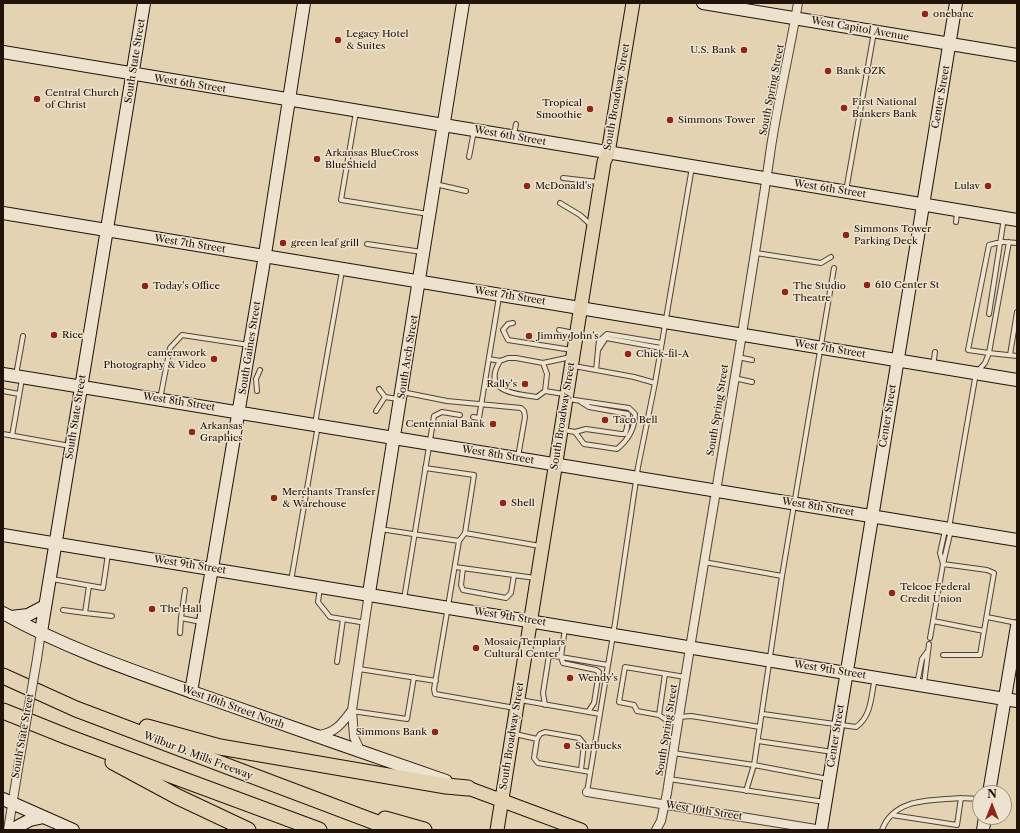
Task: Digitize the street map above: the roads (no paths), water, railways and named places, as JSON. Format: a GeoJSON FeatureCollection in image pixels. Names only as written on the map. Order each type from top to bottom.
{"type":"FeatureCollection","features":[{"type":"Feature","properties":{"kind":"highway","name":"Wilbur D. Mills Freeway"},"geometry":{"type":"LineString","coordinates":[[3,676],[76,709],[396,830]]}},
{"type":"Feature","properties":{"kind":"highway"},"geometry":{"type":"LineString","coordinates":[[76,709],[220,746],[446,786],[468,788]]}},
{"type":"Feature","properties":{"kind":"highway"},"geometry":{"type":"LineString","coordinates":[[3,711],[68,737],[319,830]]}},
{"type":"Feature","properties":{"kind":"highway"},"geometry":{"type":"LineString","coordinates":[[68,737],[178,797],[248,830]]}},
{"type":"Feature","properties":{"kind":"highway"},"geometry":{"type":"LineString","coordinates":[[302,795],[424,830]]}},
{"type":"Feature","properties":{"kind":"main road","name":"South Broadway Street"},"geometry":{"type":"LineString","coordinates":[[497,830],[601,182],[608,153],[634,3]]}},
{"type":"Feature","properties":{"kind":"main road"},"geometry":{"type":"LineString","coordinates":[[468,788],[581,830]]}},
{"type":"Feature","properties":{"kind":"street","name":"South State Street"},"geometry":{"type":"LineString","coordinates":[[8,830],[7,801],[19,763],[144,3]]}},
{"type":"Feature","properties":{"kind":"street","name":"South Gaines Street"},"geometry":{"type":"LineString","coordinates":[[191,692],[239,412],[250,378],[250,345],[290,101],[304,3]]}},
{"type":"Feature","properties":{"kind":"street","name":"South Arch Street"},"geometry":{"type":"LineString","coordinates":[[361,752],[354,737],[352,710],[379,528],[464,3]]}},
{"type":"Feature","properties":{"kind":"street","name":"West Capitol Avenue"},"geometry":{"type":"LineString","coordinates":[[703,3],[1017,55]]}},
{"type":"Feature","properties":{"kind":"street","name":"South Spring Street"},"geometry":{"type":"LineString","coordinates":[[656,830],[661,821],[665,804],[733,378],[756,253],[767,179],[798,3]]}},
{"type":"Feature","properties":{"kind":"street","name":"Center Street"},"geometry":{"type":"LineString","coordinates":[[821,830],[956,3]]}},
{"type":"Feature","properties":{"kind":"street","name":"West 6th Street"},"geometry":{"type":"LineString","coordinates":[[3,52],[290,101],[445,124],[608,153],[923,205],[957,216],[1017,220]]}},
{"type":"Feature","properties":{"kind":"street","name":"West 7th Street"},"geometry":{"type":"LineString","coordinates":[[3,213],[1017,380]]}},
{"type":"Feature","properties":{"kind":"street","name":"West 8th Street"},"geometry":{"type":"LineString","coordinates":[[10,376],[160,399],[1017,540]]}},
{"type":"Feature","properties":{"kind":"street","name":"West 9th Street"},"geometry":{"type":"LineString","coordinates":[[3,535],[369,593],[1017,701]]}},
{"type":"Feature","properties":{"kind":"street"},"geometry":{"type":"LineString","coordinates":[[7,615],[28,615],[45,606]]}},
{"type":"Feature","properties":{"kind":"street","name":"West 10th Street North"},"geometry":{"type":"LineString","coordinates":[[7,615],[41,632],[116,664],[311,735],[468,788]]}},
{"type":"Feature","properties":{"kind":"street"},"geometry":{"type":"LineString","coordinates":[[990,785],[1017,626]]}},
{"type":"Feature","properties":{"kind":"street"},"geometry":{"type":"LineString","coordinates":[[311,735],[324,734],[335,730],[352,710]]}},
{"type":"Feature","properties":{"kind":"street","name":"West 10th Street"},"geometry":{"type":"LineString","coordinates":[[587,792],[821,830]]}},
{"type":"Feature","properties":{"kind":"street"},"geometry":{"type":"LineString","coordinates":[[7,801],[73,830]]}},
{"type":"Feature","properties":{"kind":"street"},"geometry":{"type":"LineString","coordinates":[[11,830],[30,820],[44,817]]}},
{"type":"Feature","properties":{"kind":"street","name":"South Spring Street"},"geometry":{"type":"LineString","coordinates":[[661,821],[662,830]]}},
{"type":"Feature","properties":{"kind":"lane"},"geometry":{"type":"LineString","coordinates":[[846,192],[874,32]]}},
{"type":"Feature","properties":{"kind":"lane"},"geometry":{"type":"LineString","coordinates":[[356,111],[341,200],[431,214]]}},
{"type":"Feature","properties":{"kind":"lane"},"geometry":{"type":"LineString","coordinates":[[514,136],[516,124]]}},
{"type":"Feature","properties":{"kind":"lane"},"geometry":{"type":"LineString","coordinates":[[469,157],[474,129]]}},
{"type":"Feature","properties":{"kind":"lane"},"geometry":{"type":"LineString","coordinates":[[587,792],[637,477],[662,346],[692,167]]}},
{"type":"Feature","properties":{"kind":"lane"},"geometry":{"type":"LineString","coordinates":[[563,178],[601,182]]}},
{"type":"Feature","properties":{"kind":"lane"},"geometry":{"type":"LineString","coordinates":[[435,184],[466,191]]}},
{"type":"Feature","properties":{"kind":"lane"},"geometry":{"type":"LineString","coordinates":[[560,203],[580,215],[594,227]]}},
{"type":"Feature","properties":{"kind":"lane"},"geometry":{"type":"LineString","coordinates":[[988,314],[1004,218]]}},
{"type":"Feature","properties":{"kind":"lane"},"geometry":{"type":"LineString","coordinates":[[1017,243],[1000,241],[989,245],[968,350],[1017,356]]}},
{"type":"Feature","properties":{"kind":"lane"},"geometry":{"type":"LineString","coordinates":[[930,638],[976,373],[985,363],[989,353],[1009,242]]}},
{"type":"Feature","properties":{"kind":"lane"},"geometry":{"type":"LineString","coordinates":[[367,244],[424,252]]}},
{"type":"Feature","properties":{"kind":"lane"},"geometry":{"type":"LineString","coordinates":[[756,253],[821,263],[831,257]]}},
{"type":"Feature","properties":{"kind":"lane"},"geometry":{"type":"LineString","coordinates":[[774,256],[782,254]]}},
{"type":"Feature","properties":{"kind":"lane"},"geometry":{"type":"LineString","coordinates":[[746,791],[754,765],[763,714],[782,576],[814,370],[820,347],[834,268]]}},
{"type":"Feature","properties":{"kind":"lane"},"geometry":{"type":"LineString","coordinates":[[291,581],[317,432],[316,418],[342,269]]}},
{"type":"Feature","properties":{"kind":"lane"},"geometry":{"type":"LineString","coordinates":[[473,417],[480,418],[499,295]]}},
{"type":"Feature","properties":{"kind":"lane"},"geometry":{"type":"LineString","coordinates":[[1010,355],[1017,312]]}},
{"type":"Feature","properties":{"kind":"lane"},"geometry":{"type":"LineString","coordinates":[[494,325],[505,326],[513,323]]}},
{"type":"Feature","properties":{"kind":"lane"},"geometry":{"type":"LineString","coordinates":[[505,326],[503,330],[508,340],[573,358],[596,370],[634,377],[655,383]]}},
{"type":"Feature","properties":{"kind":"lane"},"geometry":{"type":"LineString","coordinates":[[559,330],[577,334]]}},
{"type":"Feature","properties":{"kind":"lane"},"geometry":{"type":"LineString","coordinates":[[596,370],[599,341],[607,334],[662,346]]}},
{"type":"Feature","properties":{"kind":"lane"},"geometry":{"type":"LineString","coordinates":[[160,399],[170,348],[182,335],[250,345]]}},
{"type":"Feature","properties":{"kind":"lane"},"geometry":{"type":"LineString","coordinates":[[12,436],[20,394],[10,376],[23,336]]}},
{"type":"Feature","properties":{"kind":"lane"},"geometry":{"type":"LineString","coordinates":[[933,366],[935,352]]}},
{"type":"Feature","properties":{"kind":"lane"},"geometry":{"type":"LineString","coordinates":[[737,357],[752,360]]}},
{"type":"Feature","properties":{"kind":"lane"},"geometry":{"type":"LineString","coordinates":[[543,363],[547,374],[545,391],[537,397],[505,392],[497,384],[495,379],[496,366],[500,361],[508,358],[543,363],[573,358]]}},
{"type":"Feature","properties":{"kind":"lane"},"geometry":{"type":"LineString","coordinates":[[489,359],[500,361]]}},
{"type":"Feature","properties":{"kind":"lane"},"geometry":{"type":"LineString","coordinates":[[257,391],[250,378],[260,370]]}},
{"type":"Feature","properties":{"kind":"lane"},"geometry":{"type":"LineString","coordinates":[[733,378],[752,382]]}},
{"type":"Feature","properties":{"kind":"lane"},"geometry":{"type":"LineString","coordinates":[[379,389],[385,397]]}},
{"type":"Feature","properties":{"kind":"lane"},"geometry":{"type":"LineString","coordinates":[[3,391],[20,394]]}},
{"type":"Feature","properties":{"kind":"lane"},"geometry":{"type":"LineString","coordinates":[[545,391],[580,402],[589,407],[628,414],[629,417],[625,434],[586,429],[575,432],[561,429]]}},
{"type":"Feature","properties":{"kind":"lane"},"geometry":{"type":"LineString","coordinates":[[385,397],[401,396],[521,408],[524,411],[525,417],[518,458]]}},
{"type":"Feature","properties":{"kind":"lane"},"geometry":{"type":"LineString","coordinates":[[376,411],[385,397]]}},
{"type":"Feature","properties":{"kind":"lane"},"geometry":{"type":"LineString","coordinates":[[575,432],[584,444],[617,449],[628,439],[635,420],[635,414],[629,408],[589,401],[580,402]]}},
{"type":"Feature","properties":{"kind":"lane"},"geometry":{"type":"LineString","coordinates":[[404,599],[434,416],[442,412],[460,415]]}},
{"type":"Feature","properties":{"kind":"lane"},"geometry":{"type":"LineString","coordinates":[[3,434],[72,446]]}},
{"type":"Feature","properties":{"kind":"lane"},"geometry":{"type":"LineString","coordinates":[[425,468],[474,475],[464,533],[459,541],[434,689],[435,694],[439,696],[517,704],[545,705],[600,714]]}},
{"type":"Feature","properties":{"kind":"lane"},"geometry":{"type":"LineString","coordinates":[[379,528],[459,541]]}},
{"type":"Feature","properties":{"kind":"lane"},"geometry":{"type":"LineString","coordinates":[[464,533],[542,546]]}},
{"type":"Feature","properties":{"kind":"lane"},"geometry":{"type":"LineString","coordinates":[[50,578],[103,588],[108,552]]}},
{"type":"Feature","properties":{"kind":"lane"},"geometry":{"type":"LineString","coordinates":[[704,562],[782,576]]}},
{"type":"Feature","properties":{"kind":"lane"},"geometry":{"type":"LineString","coordinates":[[943,564],[987,570],[994,573],[980,655],[943,655]]}},
{"type":"Feature","properties":{"kind":"lane"},"geometry":{"type":"LineString","coordinates":[[455,567],[537,579]]}},
{"type":"Feature","properties":{"kind":"lane"},"geometry":{"type":"LineString","coordinates":[[463,568],[461,585],[462,590],[506,598],[511,593],[514,575]]}},
{"type":"Feature","properties":{"kind":"lane"},"geometry":{"type":"LineString","coordinates":[[85,613],[89,586]]}},
{"type":"Feature","properties":{"kind":"lane"},"geometry":{"type":"LineString","coordinates":[[321,586],[318,602],[330,617],[366,623]]}},
{"type":"Feature","properties":{"kind":"lane"},"geometry":{"type":"LineString","coordinates":[[180,633],[185,590]]}},
{"type":"Feature","properties":{"kind":"lane"},"geometry":{"type":"LineString","coordinates":[[63,610],[112,616]]}},
{"type":"Feature","properties":{"kind":"lane"},"geometry":{"type":"LineString","coordinates":[[987,617],[1017,623]]}},
{"type":"Feature","properties":{"kind":"lane"},"geometry":{"type":"LineString","coordinates":[[181,618],[204,622]]}},
{"type":"Feature","properties":{"kind":"lane"},"geometry":{"type":"LineString","coordinates":[[337,662],[343,619]]}},
{"type":"Feature","properties":{"kind":"lane"},"geometry":{"type":"LineString","coordinates":[[933,621],[984,631]]}},
{"type":"Feature","properties":{"kind":"lane"},"geometry":{"type":"LineString","coordinates":[[565,626],[561,657],[563,663],[596,670],[599,672],[594,703],[588,712]]}},
{"type":"Feature","properties":{"kind":"lane"},"geometry":{"type":"LineString","coordinates":[[921,685],[928,660],[927,652],[929,644]]}},
{"type":"Feature","properties":{"kind":"lane"},"geometry":{"type":"LineString","coordinates":[[927,652],[933,653]]}},
{"type":"Feature","properties":{"kind":"lane"},"geometry":{"type":"LineString","coordinates":[[921,685],[922,659],[927,652]]}},
{"type":"Feature","properties":{"kind":"lane"},"geometry":{"type":"LineString","coordinates":[[545,705],[543,693],[549,655],[608,665]]}},
{"type":"Feature","properties":{"kind":"lane"},"geometry":{"type":"LineString","coordinates":[[686,677],[625,667],[620,702],[634,705],[637,711],[659,715],[668,722],[691,716],[760,727]]}},
{"type":"Feature","properties":{"kind":"lane"},"geometry":{"type":"LineString","coordinates":[[358,669],[436,681]]}},
{"type":"Feature","properties":{"kind":"lane"},"geometry":{"type":"LineString","coordinates":[[659,715],[665,674]]}},
{"type":"Feature","properties":{"kind":"lane"},"geometry":{"type":"LineString","coordinates":[[352,710],[406,719],[414,677]]}},
{"type":"Feature","properties":{"kind":"lane"},"geometry":{"type":"LineString","coordinates":[[763,714],[853,727],[860,724],[869,710],[875,678]]}},
{"type":"Feature","properties":{"kind":"lane"},"geometry":{"type":"LineString","coordinates":[[581,770],[584,744],[583,740],[545,732],[540,734],[537,739],[534,758],[536,762],[590,772]]}},
{"type":"Feature","properties":{"kind":"lane"},"geometry":{"type":"LineString","coordinates":[[512,734],[537,739]]}},
{"type":"Feature","properties":{"kind":"lane"},"geometry":{"type":"LineString","coordinates":[[758,741],[833,752]]}},
{"type":"Feature","properties":{"kind":"lane"},"geometry":{"type":"LineString","coordinates":[[672,753],[754,765],[829,779]]}},
{"type":"Feature","properties":{"kind":"lane"},"geometry":{"type":"LineString","coordinates":[[669,779],[825,802]]}},
{"type":"Feature","properties":{"kind":"lane"},"geometry":{"type":"LineString","coordinates":[[882,830],[898,808],[909,803],[961,798],[972,799]]}},
{"type":"Feature","properties":{"kind":"lane"},"geometry":{"type":"LineString","coordinates":[[892,815],[957,825],[961,798]]}},
{"type":"Feature","properties":{"kind":"place","name":"onebanc"},"geometry":{"type":"Point","coordinates":[925,14]}},
{"type":"Feature","properties":{"kind":"place","name":"Legacy Hotel & Suites"},"geometry":{"type":"Point","coordinates":[338,40]}},
{"type":"Feature","properties":{"kind":"place","name":"U.S. Bank"},"geometry":{"type":"Point","coordinates":[744,50]}},
{"type":"Feature","properties":{"kind":"place","name":"Bank OZK"},"geometry":{"type":"Point","coordinates":[828,71]}},
{"type":"Feature","properties":{"kind":"place","name":"Central Church of Christ"},"geometry":{"type":"Point","coordinates":[37,99]}},
{"type":"Feature","properties":{"kind":"place","name":"First National Bankers Bank"},"geometry":{"type":"Point","coordinates":[844,108]}},
{"type":"Feature","properties":{"kind":"place","name":"Tropical Smoothie"},"geometry":{"type":"Point","coordinates":[590,109]}},
{"type":"Feature","properties":{"kind":"place","name":"Simmons Tower"},"geometry":{"type":"Point","coordinates":[670,120]}},
{"type":"Feature","properties":{"kind":"place","name":"Arkansas BlueCross BlueShield"},"geometry":{"type":"Point","coordinates":[317,159]}},
{"type":"Feature","properties":{"kind":"place","name":"McDonald's"},"geometry":{"type":"Point","coordinates":[527,186]}},
{"type":"Feature","properties":{"kind":"place","name":"Lulav"},"geometry":{"type":"Point","coordinates":[988,186]}},
{"type":"Feature","properties":{"kind":"place","name":"Simmons Tower Parking Deck"},"geometry":{"type":"Point","coordinates":[846,235]}},
{"type":"Feature","properties":{"kind":"place","name":"green leaf grill"},"geometry":{"type":"Point","coordinates":[283,243]}},
{"type":"Feature","properties":{"kind":"place","name":"610 Center St"},"geometry":{"type":"Point","coordinates":[867,285]}},
{"type":"Feature","properties":{"kind":"place","name":"Today's Office"},"geometry":{"type":"Point","coordinates":[145,286]}},
{"type":"Feature","properties":{"kind":"place","name":"The Studio Theatre"},"geometry":{"type":"Point","coordinates":[785,292]}},
{"type":"Feature","properties":{"kind":"place","name":"Rice"},"geometry":{"type":"Point","coordinates":[54,335]}},
{"type":"Feature","properties":{"kind":"place","name":"Jimmy John's"},"geometry":{"type":"Point","coordinates":[529,336]}},
{"type":"Feature","properties":{"kind":"place","name":"Chick-fil-A"},"geometry":{"type":"Point","coordinates":[628,354]}},
{"type":"Feature","properties":{"kind":"place","name":"camerawork Photography & Video"},"geometry":{"type":"Point","coordinates":[214,359]}},
{"type":"Feature","properties":{"kind":"place","name":"Rally's"},"geometry":{"type":"Point","coordinates":[525,384]}},
{"type":"Feature","properties":{"kind":"place","name":"Taco Bell"},"geometry":{"type":"Point","coordinates":[605,420]}},
{"type":"Feature","properties":{"kind":"place","name":"Centennial Bank"},"geometry":{"type":"Point","coordinates":[493,424]}},
{"type":"Feature","properties":{"kind":"place","name":"Arkansas Graphics"},"geometry":{"type":"Point","coordinates":[192,432]}},
{"type":"Feature","properties":{"kind":"place","name":"Merchants Transfer & Warehouse"},"geometry":{"type":"Point","coordinates":[274,498]}},
{"type":"Feature","properties":{"kind":"place","name":"Shell"},"geometry":{"type":"Point","coordinates":[503,503]}},
{"type":"Feature","properties":{"kind":"place","name":"Telcoe Federal Credit Union"},"geometry":{"type":"Point","coordinates":[892,593]}},
{"type":"Feature","properties":{"kind":"place","name":"The Hall"},"geometry":{"type":"Point","coordinates":[152,609]}},
{"type":"Feature","properties":{"kind":"place","name":"Mosaic Templars Cultural Center"},"geometry":{"type":"Point","coordinates":[476,648]}},
{"type":"Feature","properties":{"kind":"place","name":"Wendy's"},"geometry":{"type":"Point","coordinates":[570,678]}},
{"type":"Feature","properties":{"kind":"place","name":"Simmons Bank"},"geometry":{"type":"Point","coordinates":[435,732]}},
{"type":"Feature","properties":{"kind":"place","name":"Starbucks"},"geometry":{"type":"Point","coordinates":[567,746]}}]}
